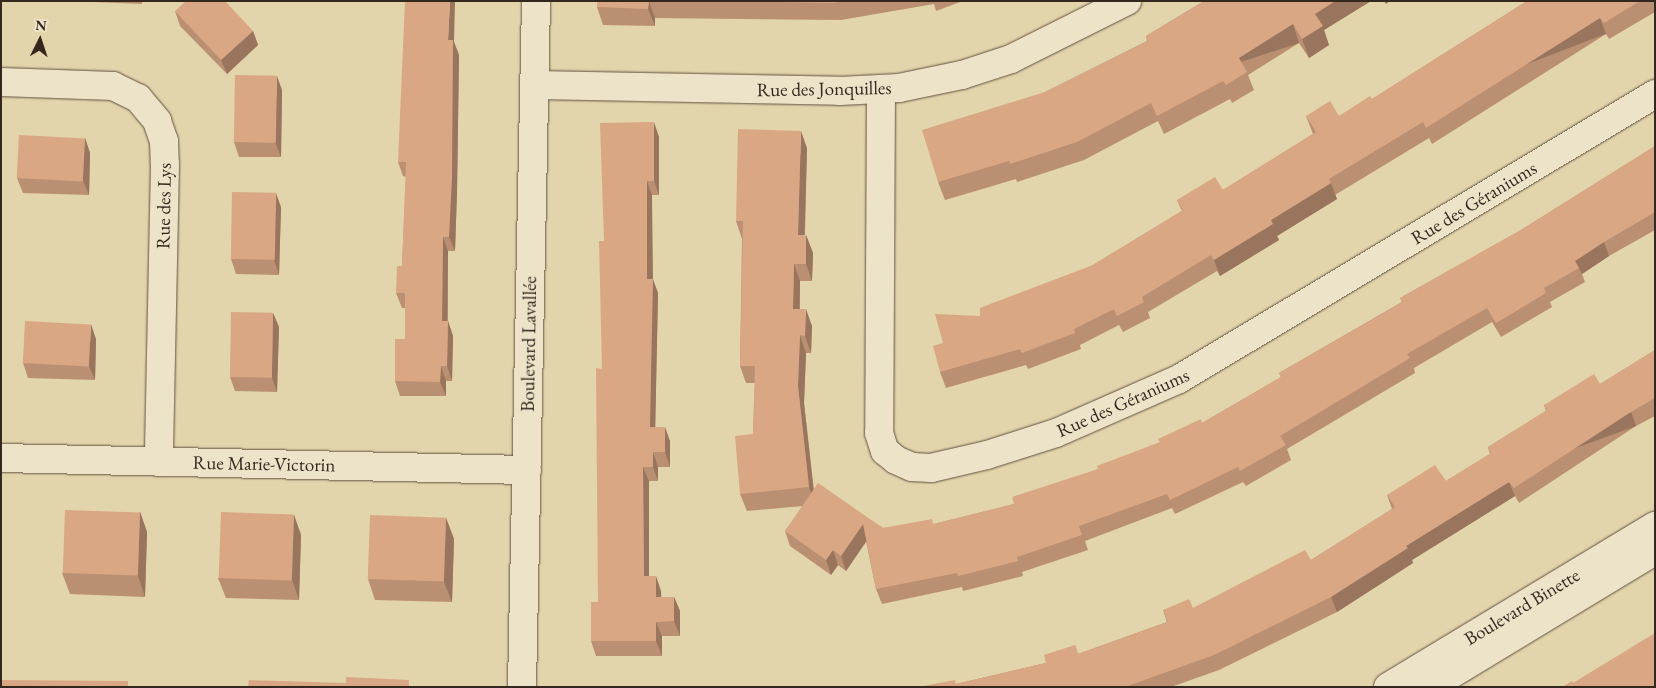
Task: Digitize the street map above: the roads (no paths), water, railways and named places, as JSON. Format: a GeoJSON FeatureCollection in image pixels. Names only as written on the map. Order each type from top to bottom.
{"type":"FeatureCollection","features":[{"type":"Feature","properties":{"kind":"street","name":"Boulevard Lavallée"},"geometry":{"type":"LineString","coordinates":[[522,687],[536,1]]}},
{"type":"Feature","properties":{"kind":"street","name":"Rue des Jonquilles"},"geometry":{"type":"LineString","coordinates":[[535,85],[881,90],[940,80],[989,67],[1069,32],[1127,1]]}},
{"type":"Feature","properties":{"kind":"street","name":"Rue des Lys"},"geometry":{"type":"LineString","coordinates":[[1,82],[113,86],[138,98],[157,121],[164,141],[166,164],[159,462]]}},
{"type":"Feature","properties":{"kind":"street","name":"Rue des Géraniums"},"geometry":{"type":"LineString","coordinates":[[881,90],[878,428],[881,442],[890,456],[904,464],[931,468],[987,455],[1056,433],[1172,383],[1655,94]]}},
{"type":"Feature","properties":{"kind":"street","name":"Rue Marie-Victorin"},"geometry":{"type":"LineString","coordinates":[[1,458],[527,470]]}},
{"type":"Feature","properties":{"kind":"street","name":"Boulevard Binette"},"geometry":{"type":"LineString","coordinates":[[1388,687],[1655,526]]}},
{"type":"Feature","properties":{"kind":"street","name":"Boulevard Binette"},"geometry":{"type":"LineString","coordinates":[[1430,687],[1655,551]]}}]}
